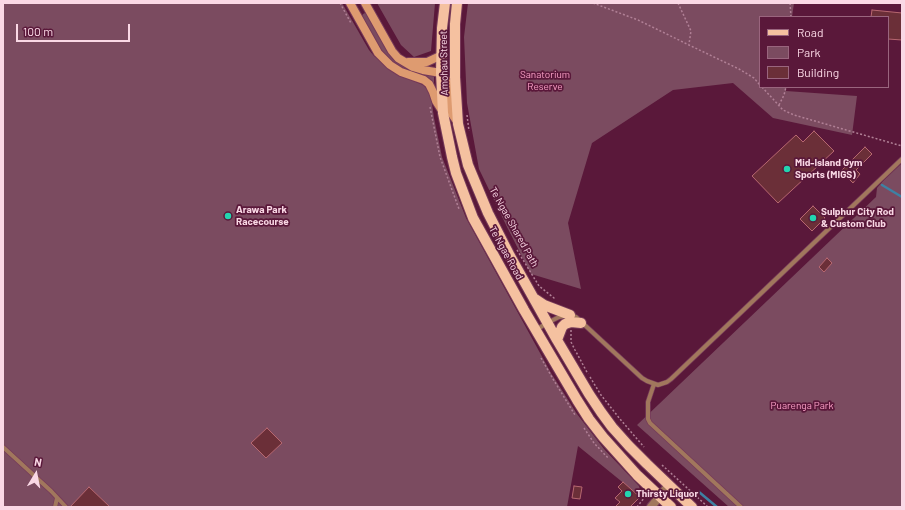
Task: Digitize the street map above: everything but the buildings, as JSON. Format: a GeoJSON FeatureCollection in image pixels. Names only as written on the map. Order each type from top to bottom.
{"type":"FeatureCollection","features":[{"type":"Feature","properties":{"kind":"main road","name":"Amohau Street"},"geometry":{"type":"LineString","coordinates":[[443,113],[441,73],[442,28],[445,3]]}},
{"type":"Feature","properties":{"kind":"main road","name":"Amohau Street"},"geometry":{"type":"LineString","coordinates":[[457,3],[455,24],[455,71],[458,124]]}},
{"type":"Feature","properties":{"kind":"main road","name":"Te Ngae Road"},"geometry":{"type":"LineString","coordinates":[[443,113],[456,173],[473,218],[536,330],[577,400],[598,431],[637,475],[671,507]]}},
{"type":"Feature","properties":{"kind":"main road","name":"Te Ngae Road"},"geometry":{"type":"LineString","coordinates":[[458,124],[465,154],[475,184],[488,213],[533,298],[589,394],[612,427],[642,460],[692,507]]}},
{"type":"Feature","properties":{"kind":"main road"},"geometry":{"type":"LineString","coordinates":[[533,298],[544,305],[570,315]]}},
{"type":"Feature","properties":{"kind":"main road"},"geometry":{"type":"LineString","coordinates":[[557,340],[562,327],[565,324],[571,322],[581,323]]}},
{"type":"Feature","properties":{"kind":"street"},"geometry":{"type":"LineString","coordinates":[[352,7],[366,4],[392,51],[398,58],[413,67],[441,73]]}},
{"type":"Feature","properties":{"kind":"street","name":"Te Ngae Road"},"geometry":{"type":"LineString","coordinates":[[352,7],[378,52],[390,65],[401,72],[424,80],[429,84],[443,113]]}},
{"type":"Feature","properties":{"kind":"street"},"geometry":{"type":"LineString","coordinates":[[405,62],[426,62],[442,55]]}},
{"type":"Feature","properties":{"kind":"street","name":"Te Ngae Road"},"geometry":{"type":"LineString","coordinates":[[441,73],[448,84],[450,111],[458,124]]}},
{"type":"Feature","properties":{"kind":"street"},"geometry":{"type":"LineString","coordinates":[[651,507],[669,485]]}},
{"type":"Feature","properties":{"kind":"lane"},"geometry":{"type":"LineString","coordinates":[[536,330],[559,317],[570,315],[576,317],[642,378],[654,384],[662,384],[671,379],[902,159]]}},
{"type":"Feature","properties":{"kind":"lane"},"geometry":{"type":"LineString","coordinates":[[654,384],[648,402],[648,419],[650,423],[741,507]]}},
{"type":"Feature","properties":{"kind":"lane"},"geometry":{"type":"LineString","coordinates":[[3,447],[66,507]]}},
{"type":"Feature","properties":{"kind":"lane"},"geometry":{"type":"LineString","coordinates":[[55,507],[57,498]]}},
{"type":"Feature","properties":{"kind":"path"},"geometry":{"type":"LineString","coordinates":[[593,3],[638,20],[739,70],[754,78],[759,84]]}},
{"type":"Feature","properties":{"kind":"path"},"geometry":{"type":"LineString","coordinates":[[678,3],[691,31],[689,45]]}},
{"type":"Feature","properties":{"kind":"path"},"geometry":{"type":"LineString","coordinates":[[790,3],[791,16]]}},
{"type":"Feature","properties":{"kind":"path"},"geometry":{"type":"LineString","coordinates":[[763,88],[783,110],[794,115],[902,146]]}},
{"type":"Feature","properties":{"kind":"path"},"geometry":{"type":"LineString","coordinates":[[779,105],[786,88]]}},
{"type":"Feature","properties":{"kind":"path"},"geometry":{"type":"LineString","coordinates":[[467,114],[470,137]]}},
{"type":"Feature","properties":{"kind":"path","name":"Te Ngae Shared Path"},"geometry":{"type":"LineString","coordinates":[[515,245],[539,286],[554,298],[556,302]]}},
{"type":"Feature","properties":{"kind":"path"},"geometry":{"type":"LineString","coordinates":[[570,327],[571,342],[590,377],[620,419],[646,450]]}},
{"type":"Feature","properties":{"kind":"path"},"geometry":{"type":"LineString","coordinates":[[657,461],[708,507]]}},
{"type":"Feature","properties":{"kind":"green space","name":"Arawa Park Racecourse"},"geometry":{"type":"Polygon","coordinates":[[[3,3],[342,3],[374,56],[397,74],[423,85],[428,90],[431,97],[442,157],[466,218],[551,373],[577,414],[604,449],[639,486],[642,498],[578,446],[567,507],[3,507],[3,3]]]}},
{"type":"Feature","properties":{"kind":"green space"},"geometry":{"type":"Polygon","coordinates":[[[377,3],[435,3],[431,51],[414,57],[401,45],[377,3]]]}},
{"type":"Feature","properties":{"kind":"green space","name":"Sanatorium Reserve"},"geometry":{"type":"Polygon","coordinates":[[[468,3],[794,3],[792,16],[759,16],[759,88],[786,88],[786,91],[857,96],[852,135],[773,118],[733,83],[673,90],[592,143],[568,223],[581,289],[531,274],[479,169],[467,103],[464,37],[468,3]]]}},
{"type":"Feature","properties":{"kind":"green space"},"geometry":{"type":"Polygon","coordinates":[[[365,13],[367,14],[388,52],[397,62],[408,69],[434,75],[434,84],[431,81],[397,67],[383,53],[362,16],[365,13]]]}},
{"type":"Feature","properties":{"kind":"green space","name":"Puarenga Park"},"geometry":{"type":"Polygon","coordinates":[[[902,163],[902,507],[729,507],[637,425],[876,197],[877,188],[902,163]]]}},
{"type":"Feature","properties":{"kind":"waterway"},"geometry":{"type":"LineString","coordinates":[[882,185],[902,197]]}},
{"type":"Feature","properties":{"kind":"waterway"},"geometry":{"type":"LineString","coordinates":[[699,492],[717,507]]}},
{"type":"Feature","properties":{"kind":"place","name":"Mid-Island Gym Sports (MIGS)"},"geometry":{"type":"Point","coordinates":[787,169]}},
{"type":"Feature","properties":{"kind":"place","name":"Arawa Park Racecourse"},"geometry":{"type":"Point","coordinates":[228,216]}},
{"type":"Feature","properties":{"kind":"place","name":"Sulphur City Rod & Custom Club"},"geometry":{"type":"Point","coordinates":[813,218]}},
{"type":"Feature","properties":{"kind":"place","name":"Thirsty Liquor"},"geometry":{"type":"Point","coordinates":[628,494]}}]}
